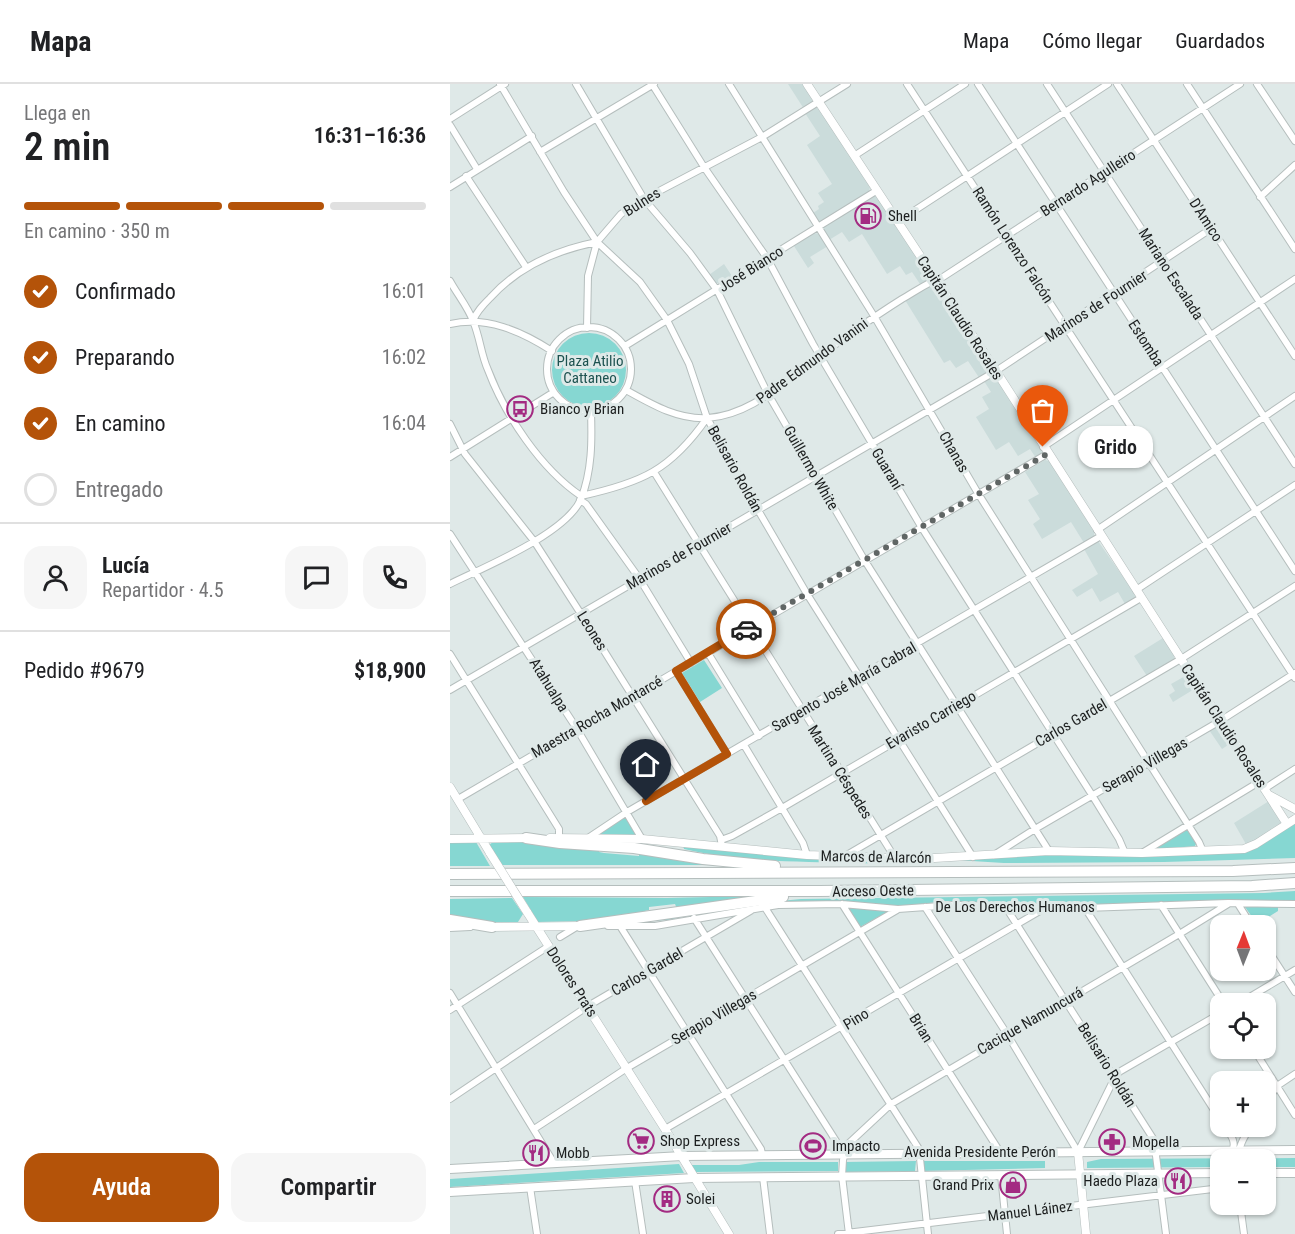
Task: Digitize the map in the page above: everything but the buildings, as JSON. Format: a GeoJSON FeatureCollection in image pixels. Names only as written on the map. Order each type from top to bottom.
{"type":"FeatureCollection","features":[{"type":"Feature","properties":{"kind":"highway"},"geometry":{"type":"LineString","coordinates":[[526,838],[560,843],[634,848],[703,859],[817,872]]}},
{"type":"Feature","properties":{"kind":"highway","name":"Acceso Oeste"},"geometry":{"type":"LineString","coordinates":[[450,874],[1233,871],[1295,868]]}},
{"type":"Feature","properties":{"kind":"highway","name":"Acceso Oeste"},"geometry":{"type":"LineString","coordinates":[[450,891],[819,891],[1252,886],[1295,883]]}},
{"type":"Feature","properties":{"kind":"highway"},"geometry":{"type":"LineString","coordinates":[[579,926],[819,891]]}},
{"type":"Feature","properties":{"kind":"highway"},"geometry":{"type":"LineString","coordinates":[[450,920],[492,927]]}},
{"type":"Feature","properties":{"kind":"main road","name":"Avenida Presidente Perón"},"geometry":{"type":"LineString","coordinates":[[1276,1151],[1295,1150]]}},
{"type":"Feature","properties":{"kind":"main road","name":"Avenida Presidente Perón"},"geometry":{"type":"LineString","coordinates":[[450,1169],[682,1156],[762,1154],[1156,1151],[1210,1153]]}},
{"type":"Feature","properties":{"kind":"main road","name":"Avenida Presidente Perón"},"geometry":{"type":"LineString","coordinates":[[450,1192],[694,1178],[920,1175],[1079,1176],[1158,1171],[1210,1173]]}},
{"type":"Feature","properties":{"kind":"main road"},"geometry":{"type":"LineString","coordinates":[[1276,1173],[1295,1173]]}},
{"type":"Feature","properties":{"kind":"street","name":"Guillermo White"},"geometry":{"type":"LineString","coordinates":[[576,84],[644,199],[690,253],[717,290],[768,394],[865,561],[1049,851]]}},
{"type":"Feature","properties":{"kind":"street"},"geometry":{"type":"LineString","coordinates":[[540,152],[653,84]]}},
{"type":"Feature","properties":{"kind":"street","name":"Guaraní"},"geometry":{"type":"LineString","coordinates":[[653,84],[704,168],[767,258],[922,528],[1092,795],[1125,853]]}},
{"type":"Feature","properties":{"kind":"street","name":"Chanas"},"geometry":{"type":"LineString","coordinates":[[729,84],[874,316],[979,495],[1202,849]]}},
{"type":"Feature","properties":{"kind":"street","name":"Capitán Claudio Rosales"},"geometry":{"type":"LineString","coordinates":[[807,84],[996,372],[1287,825]]}},
{"type":"Feature","properties":{"kind":"street","name":"Bulnes"},"geometry":{"type":"LineString","coordinates":[[597,242],[621,214],[644,199],[762,137],[847,84]]}},
{"type":"Feature","properties":{"kind":"street","name":"Ramón Lorenzo Falcón"},"geometry":{"type":"LineString","coordinates":[[908,84],[1252,614],[1294,675]]}},
{"type":"Feature","properties":{"kind":"street"},"geometry":{"type":"LineString","coordinates":[[854,156],[965,84]]}},
{"type":"Feature","properties":{"kind":"street","name":"Estomba"},"geometry":{"type":"LineString","coordinates":[[978,84],[1295,571]]}},
{"type":"Feature","properties":{"kind":"street","name":"Mariano Escalada"},"geometry":{"type":"LineString","coordinates":[[1047,84],[1295,464]]}},
{"type":"Feature","properties":{"kind":"street"},"geometry":{"type":"LineString","coordinates":[[897,222],[1108,84]]}},
{"type":"Feature","properties":{"kind":"street","name":"D'Amico"},"geometry":{"type":"LineString","coordinates":[[1117,84],[1295,356]]}},
{"type":"Feature","properties":{"kind":"street"},"geometry":{"type":"LineString","coordinates":[[1187,84],[1295,249]]}},
{"type":"Feature","properties":{"kind":"street","name":"Bernardo Agulleiro"},"geometry":{"type":"LineString","coordinates":[[936,280],[943,278],[1239,84]]}},
{"type":"Feature","properties":{"kind":"street"},"geometry":{"type":"LineString","coordinates":[[1257,84],[1295,141]]}},
{"type":"Feature","properties":{"kind":"street"},"geometry":{"type":"LineString","coordinates":[[450,119],[502,85]]}},
{"type":"Feature","properties":{"kind":"street","name":"Belisario Roldán"},"geometry":{"type":"LineString","coordinates":[[502,85],[564,192],[597,242],[640,282],[667,320],[689,364],[707,418],[758,510],[807,594],[973,857]]}},
{"type":"Feature","properties":{"kind":"street"},"geometry":{"type":"LineString","coordinates":[[450,125],[477,169]]}},
{"type":"Feature","properties":{"kind":"street"},"geometry":{"type":"LineString","coordinates":[[450,187],[532,136]]}},
{"type":"Feature","properties":{"kind":"street"},"geometry":{"type":"LineString","coordinates":[[1260,196],[1295,165]]}},
{"type":"Feature","properties":{"kind":"street"},"geometry":{"type":"LineString","coordinates":[[466,176],[526,267]]}},
{"type":"Feature","properties":{"kind":"street","name":"José Bianco"},"geometry":{"type":"LineString","coordinates":[[624,346],[876,191]]}},
{"type":"Feature","properties":{"kind":"street","name":"Marinos de Fournier"},"geometry":{"type":"LineString","coordinates":[[450,690],[996,372],[1212,228]]}},
{"type":"Feature","properties":{"kind":"street"},"geometry":{"type":"LineString","coordinates":[[473,321],[496,291],[526,267],[555,254],[597,242]]}},
{"type":"Feature","properties":{"kind":"street"},"geometry":{"type":"LineString","coordinates":[[587,328],[588,276],[597,242]]}},
{"type":"Feature","properties":{"kind":"street","name":"Maestra Rocha Montarcé"},"geometry":{"type":"LineString","coordinates":[[458,799],[749,627],[979,495],[1045,450],[1113,399],[1295,279]]}},
{"type":"Feature","properties":{"kind":"street","name":"Padre Edmundo Vanini"},"geometry":{"type":"LineString","coordinates":[[707,418],[738,411],[768,394],[874,316],[936,280]]}},
{"type":"Feature","properties":{"kind":"street"},"geometry":{"type":"LineString","coordinates":[[450,281],[473,321],[488,371],[500,398],[554,472],[591,511],[639,578],[691,663]]}},
{"type":"Feature","properties":{"kind":"street"},"geometry":{"type":"LineString","coordinates":[[450,324],[473,321],[512,329],[552,351]]}},
{"type":"Feature","properties":{"kind":"street"},"geometry":{"type":"LineString","coordinates":[[587,328],[608,332],[624,346],[630,357],[632,368],[626,390],[617,401],[605,409],[577,410],[554,392],[547,372],[552,351],[566,334],[587,328]]}},
{"type":"Feature","properties":{"kind":"street"},"geometry":{"type":"LineString","coordinates":[[581,498],[633,483],[654,472],[696,434],[707,418],[668,411],[626,390]]}},
{"type":"Feature","properties":{"kind":"street"},"geometry":{"type":"LineString","coordinates":[[450,457],[554,392]]}},
{"type":"Feature","properties":{"kind":"street","name":"Sargento José María Cabral"},"geometry":{"type":"LineString","coordinates":[[588,838],[627,812],[1031,577],[1099,533],[1167,482],[1295,396]]}},
{"type":"Feature","properties":{"kind":"street"},"geometry":{"type":"LineString","coordinates":[[450,584],[534,541],[554,528],[581,498],[591,456],[591,411]]}},
{"type":"Feature","properties":{"kind":"street","name":"Leones"},"geometry":{"type":"LineString","coordinates":[[450,424],[462,449],[534,541],[684,779],[721,843]]}},
{"type":"Feature","properties":{"kind":"street","name":"Martina Céspedes"},"geometry":{"type":"LineString","coordinates":[[654,472],[801,711],[895,858]]}},
{"type":"Feature","properties":{"kind":"street","name":"Evaristo Carriego"},"geometry":{"type":"LineString","coordinates":[[721,843],[1071,639],[1295,485]]}},
{"type":"Feature","properties":{"kind":"street","name":"Atahualpa"},"geometry":{"type":"LineString","coordinates":[[450,534],[577,729],[642,838]]}},
{"type":"Feature","properties":{"kind":"street","name":"Carlos Gardel"},"geometry":{"type":"LineString","coordinates":[[845,856],[1181,659],[1295,586]]}},
{"type":"Feature","properties":{"kind":"street"},"geometry":{"type":"LineString","coordinates":[[708,653],[759,736]]}},
{"type":"Feature","properties":{"kind":"street"},"geometry":{"type":"LineString","coordinates":[[450,654],[559,828],[559,838]]}},
{"type":"Feature","properties":{"kind":"street"},"geometry":{"type":"LineString","coordinates":[[676,671],[727,754]]}},
{"type":"Feature","properties":{"kind":"street","name":"Serapio Villegas"},"geometry":{"type":"LineString","coordinates":[[994,855],[1294,675]]}},
{"type":"Feature","properties":{"kind":"street"},"geometry":{"type":"LineString","coordinates":[[744,745],[803,843],[807,855]]}},
{"type":"Feature","properties":{"kind":"street"},"geometry":{"type":"LineString","coordinates":[[1142,853],[1188,825],[1264,788],[1295,769]]}},
{"type":"Feature","properties":{"kind":"street","name":"Dolores Prats"},"geometry":{"type":"LineString","coordinates":[[450,786],[729,1234]]}},
{"type":"Feature","properties":{"kind":"street","name":"Capitán Claudio Rosales"},"geometry":{"type":"LineString","coordinates":[[1264,788],[1295,809]]}},
{"type":"Feature","properties":{"kind":"street","name":"Marcos de Alarcón"},"geometry":{"type":"LineString","coordinates":[[450,838],[642,838],[721,843],[807,855],[895,858],[973,857],[1049,851],[1142,853],[1247,848],[1295,819]]}},
{"type":"Feature","properties":{"kind":"street","name":"De Los Derechos Humanos"},"geometry":{"type":"LineString","coordinates":[[450,928],[655,926],[764,906],[842,904],[898,909],[954,905],[1085,908],[1228,903],[1295,904]]}},
{"type":"Feature","properties":{"kind":"street","name":"Cacique Namuncurá"},"geometry":{"type":"LineString","coordinates":[[842,1154],[849,1143],[891,1104],[1228,903]]}},
{"type":"Feature","properties":{"kind":"street","name":"Brian"},"geometry":{"type":"LineString","coordinates":[[842,904],[1000,1152]]}},
{"type":"Feature","properties":{"kind":"street"},"geometry":{"type":"LineString","coordinates":[[1238,904],[1245,915]]}},
{"type":"Feature","properties":{"kind":"street"},"geometry":{"type":"LineString","coordinates":[[1161,905],[1217,993]]}},
{"type":"Feature","properties":{"kind":"street"},"geometry":{"type":"LineString","coordinates":[[764,906],[920,1152],[920,1175],[928,1234]]}},
{"type":"Feature","properties":{"kind":"street","name":"Belisario Roldán"},"geometry":{"type":"LineString","coordinates":[[1005,906],[1154,1140],[1166,1234]]}},
{"type":"Feature","properties":{"kind":"street"},"geometry":{"type":"LineString","coordinates":[[925,907],[1007,1034],[1078,1152]]}},
{"type":"Feature","properties":{"kind":"street","name":"Pino"},"geometry":{"type":"LineString","coordinates":[[665,1129],[727,1095],[1045,907]]}},
{"type":"Feature","properties":{"kind":"street","name":"Carlos Gardel"},"geometry":{"type":"LineString","coordinates":[[450,1099],[588,1006],[756,908]]}},
{"type":"Feature","properties":{"kind":"street"},"geometry":{"type":"LineString","coordinates":[[1085,908],[1210,1103]]}},
{"type":"Feature","properties":{"kind":"street","name":"Serapio Villegas"},"geometry":{"type":"LineString","coordinates":[[534,1129],[627,1068],[898,909]]}},
{"type":"Feature","properties":{"kind":"street"},"geometry":{"type":"LineString","coordinates":[[694,918],[842,1154],[842,1176],[849,1233]]}},
{"type":"Feature","properties":{"kind":"street"},"geometry":{"type":"LineString","coordinates":[[560,937],[579,926]]}},
{"type":"Feature","properties":{"kind":"street"},"geometry":{"type":"LineString","coordinates":[[620,926],[762,1154]]}},
{"type":"Feature","properties":{"kind":"street"},"geometry":{"type":"LineString","coordinates":[[450,1010],[549,946]]}},
{"type":"Feature","properties":{"kind":"street"},"geometry":{"type":"LineString","coordinates":[[1276,962],[1295,992]]}},
{"type":"Feature","properties":{"kind":"street"},"geometry":{"type":"LineString","coordinates":[[1256,993],[1295,970]]}},
{"type":"Feature","properties":{"kind":"street"},"geometry":{"type":"LineString","coordinates":[[450,993],[554,1163]]}},
{"type":"Feature","properties":{"kind":"street"},"geometry":{"type":"LineString","coordinates":[[1086,1234],[1078,1152],[1115,1077],[1119,1072],[1210,1019]]}},
{"type":"Feature","properties":{"kind":"street"},"geometry":{"type":"LineString","coordinates":[[1260,1059],[1295,1115]]}},
{"type":"Feature","properties":{"kind":"street"},"geometry":{"type":"LineString","coordinates":[[1277,1086],[1295,1074]]}},
{"type":"Feature","properties":{"kind":"street"},"geometry":{"type":"LineString","coordinates":[[1235,1149],[1233,1139],[1243,1139],[1238,1149]]}},
{"type":"Feature","properties":{"kind":"street"},"geometry":{"type":"LineString","coordinates":[[1000,1175],[1007,1234]]}},
{"type":"Feature","properties":{"kind":"street"},"geometry":{"type":"LineString","coordinates":[[763,1177],[770,1234]]}},
{"type":"Feature","properties":{"kind":"street"},"geometry":{"type":"LineString","coordinates":[[635,1181],[643,1234]]}},
{"type":"Feature","properties":{"kind":"street"},"geometry":{"type":"LineString","coordinates":[[530,1187],[537,1234]]}},
{"type":"Feature","properties":{"kind":"street","name":"Manuel Láinez"},"geometry":{"type":"LineString","coordinates":[[838,1234],[1210,1189]]}},
{"type":"Feature","properties":{"kind":"street"},"geometry":{"type":"LineString","coordinates":[[1241,1215],[1244,1234]]}},
{"type":"Feature","properties":{"kind":"shaded area"},"geometry":{"type":"Polygon","coordinates":[[[788,84],[804,84],[812,97],[812,103],[804,109],[788,84]]]}},
{"type":"Feature","properties":{"kind":"shaded area"},"geometry":{"type":"Polygon","coordinates":[[[815,107],[819,109],[870,187],[869,192],[821,221],[818,221],[813,213],[824,202],[818,193],[832,184],[807,145],[820,136],[805,113],[815,107]]]}},
{"type":"Feature","properties":{"kind":"shaded area"},"geometry":{"type":"Polygon","coordinates":[[[872,195],[877,196],[928,275],[927,280],[920,284],[912,272],[906,275],[900,266],[887,274],[862,234],[849,242],[842,232],[829,240],[824,227],[872,195]]]}},
{"type":"Feature","properties":{"kind":"shaded area"},"geometry":{"type":"Polygon","coordinates":[[[814,233],[820,234],[828,246],[810,257],[814,263],[808,268],[794,246],[814,233]]]}},
{"type":"Feature","properties":{"kind":"shaded area"},"geometry":{"type":"Polygon","coordinates":[[[724,264],[732,276],[721,283],[715,283],[709,275],[724,264]]]}},
{"type":"Feature","properties":{"kind":"shaded area"},"geometry":{"type":"Polygon","coordinates":[[[932,284],[989,368],[988,373],[980,379],[968,361],[956,368],[950,360],[944,363],[905,300],[932,284]]]}},
{"type":"Feature","properties":{"kind":"shaded area"},"geometry":{"type":"Polygon","coordinates":[[[989,378],[997,380],[1042,450],[1041,455],[1036,458],[1030,449],[1018,456],[1009,442],[996,450],[976,417],[989,409],[982,397],[991,392],[984,381],[989,378]]]}},
{"type":"Feature","properties":{"kind":"shaded area"},"geometry":{"type":"Polygon","coordinates":[[[1045,460],[1049,461],[1094,531],[1094,537],[1084,543],[1071,522],[1042,539],[1033,524],[1040,519],[1028,500],[1039,494],[1025,472],[1045,460]]]}},
{"type":"Feature","properties":{"kind":"shaded area"},"geometry":{"type":"Polygon","coordinates":[[[1098,541],[1135,594],[1135,598],[1125,604],[1118,592],[1100,602],[1092,588],[1077,597],[1072,590],[1098,574],[1084,549],[1098,541]]]}},
{"type":"Feature","properties":{"kind":"shaded area"},"geometry":{"type":"Polygon","coordinates":[[[1163,638],[1174,654],[1174,659],[1147,676],[1134,656],[1163,638]]]}},
{"type":"Feature","properties":{"kind":"shaded area"},"geometry":{"type":"Polygon","coordinates":[[[1187,675],[1196,688],[1173,702],[1169,695],[1175,691],[1171,684],[1187,675]]]}},
{"type":"Feature","properties":{"kind":"shaded area"},"geometry":{"type":"Polygon","coordinates":[[[1216,726],[1221,728],[1231,743],[1222,749],[1209,730],[1216,726]]]}},
{"type":"Feature","properties":{"kind":"shaded area"},"geometry":{"type":"Polygon","coordinates":[[[1269,801],[1282,824],[1247,846],[1234,823],[1269,801]]]}},
{"type":"Feature","properties":{"kind":"green space","name":"Plaza Atilio Cattaneo"},"geometry":{"type":"Polygon","coordinates":[[[582,333],[596,333],[610,339],[620,349],[626,363],[626,377],[620,391],[610,401],[596,407],[582,407],[568,401],[558,391],[552,377],[552,363],[558,349],[568,339],[582,333]]]}},
{"type":"Feature","properties":{"kind":"green space"},"geometry":{"type":"Polygon","coordinates":[[[704,660],[722,688],[700,702],[682,673],[704,660]]]}},
{"type":"Feature","properties":{"kind":"green space"},"geometry":{"type":"Polygon","coordinates":[[[627,816],[638,835],[597,834],[627,816]]]}},
{"type":"Feature","properties":{"kind":"green space"},"geometry":{"type":"Polygon","coordinates":[[[1295,823],[1295,858],[1004,863],[956,860],[1045,855],[1123,856],[1245,852],[1295,823]]]}},
{"type":"Feature","properties":{"kind":"green space"},"geometry":{"type":"Polygon","coordinates":[[[1186,830],[1189,831],[1195,846],[1152,850],[1186,830]]]}},
{"type":"Feature","properties":{"kind":"green space"},"geometry":{"type":"Polygon","coordinates":[[[511,841],[599,849],[599,852],[604,853],[639,856],[639,853],[719,865],[502,865],[489,845],[493,842],[511,841]]]}},
{"type":"Feature","properties":{"kind":"green space"},"geometry":{"type":"Polygon","coordinates":[[[476,842],[490,866],[450,866],[450,843],[476,842]]]}},
{"type":"Feature","properties":{"kind":"green space"},"geometry":{"type":"Polygon","coordinates":[[[683,845],[844,860],[916,863],[761,860],[684,849],[683,845]]]}},
{"type":"Feature","properties":{"kind":"green space"},"geometry":{"type":"Polygon","coordinates":[[[1295,891],[1295,900],[1060,905],[945,901],[898,907],[811,901],[713,910],[668,920],[645,921],[677,913],[719,907],[801,899],[1295,891]]]}},
{"type":"Feature","properties":{"kind":"green space"},"geometry":{"type":"Polygon","coordinates":[[[753,896],[677,909],[675,904],[649,907],[645,913],[579,921],[538,922],[523,897],[667,898],[753,896]]]}},
{"type":"Feature","properties":{"kind":"green space"},"geometry":{"type":"Polygon","coordinates":[[[512,898],[523,914],[518,922],[490,922],[450,917],[450,899],[512,898]]]}},
{"type":"Feature","properties":{"kind":"green space"},"geometry":{"type":"Polygon","coordinates":[[[847,907],[889,911],[860,927],[847,907]]]}},
{"type":"Feature","properties":{"kind":"green space"},"geometry":{"type":"Polygon","coordinates":[[[1245,907],[1278,907],[1278,911],[1272,915],[1251,915],[1245,907]]]}},
{"type":"Feature","properties":{"kind":"green space"},"geometry":{"type":"Polygon","coordinates":[[[1210,1158],[1210,1167],[1087,1168],[1087,1162],[1101,1159],[1210,1158]]]}},
{"type":"Feature","properties":{"kind":"green space"},"geometry":{"type":"Polygon","coordinates":[[[1276,1158],[1295,1158],[1295,1167],[1276,1167],[1276,1158]]]}},
{"type":"Feature","properties":{"kind":"green space"},"geometry":{"type":"Polygon","coordinates":[[[916,1161],[915,1171],[844,1172],[843,1162],[916,1161]]]}},
{"type":"Feature","properties":{"kind":"green space"},"geometry":{"type":"Polygon","coordinates":[[[923,1161],[1045,1161],[1045,1168],[923,1171],[923,1161]]]}},
{"type":"Feature","properties":{"kind":"green space"},"geometry":{"type":"Polygon","coordinates":[[[759,1162],[838,1162],[838,1171],[694,1172],[690,1165],[739,1165],[759,1162]]]}},
{"type":"Feature","properties":{"kind":"green space"},"geometry":{"type":"Polygon","coordinates":[[[679,1164],[684,1173],[450,1187],[450,1179],[679,1164]]]}},
{"type":"Feature","properties":{"kind":"way so far"},"geometry":{"type":"LineString","coordinates":[[746,629],[1047,454],[1043,447]]}},
{"type":"Feature","properties":{"kind":"place","name":"Shell"},"geometry":{"type":"Point","coordinates":[868,216]}},
{"type":"Feature","properties":{"kind":"place","name":"Bianco y Brian"},"geometry":{"type":"Point","coordinates":[520,409]}},
{"type":"Feature","properties":{"kind":"place","name":"Grido"},"geometry":{"type":"Point","coordinates":[1043,447]}},
{"type":"Feature","properties":{"kind":"place","name":"Shop Express"},"geometry":{"type":"Point","coordinates":[641,1141]}},
{"type":"Feature","properties":{"kind":"place","name":"Mopella"},"geometry":{"type":"Point","coordinates":[1112,1142]}},
{"type":"Feature","properties":{"kind":"place","name":"Impacto"},"geometry":{"type":"Point","coordinates":[813,1146]}},
{"type":"Feature","properties":{"kind":"place","name":"Mobb"},"geometry":{"type":"Point","coordinates":[536,1153]}},
{"type":"Feature","properties":{"kind":"place","name":"Haedo Plaza"},"geometry":{"type":"Point","coordinates":[1178,1181]}},
{"type":"Feature","properties":{"kind":"place","name":"Grand Prix"},"geometry":{"type":"Point","coordinates":[1013,1185]}},
{"type":"Feature","properties":{"kind":"place","name":"Solei"},"geometry":{"type":"Point","coordinates":[667,1199]}},
{"type":"Feature","properties":{"kind":"route"},"geometry":{"type":"LineString","coordinates":[[646,801],[727,754],[676,671],[746,629]]}}]}
